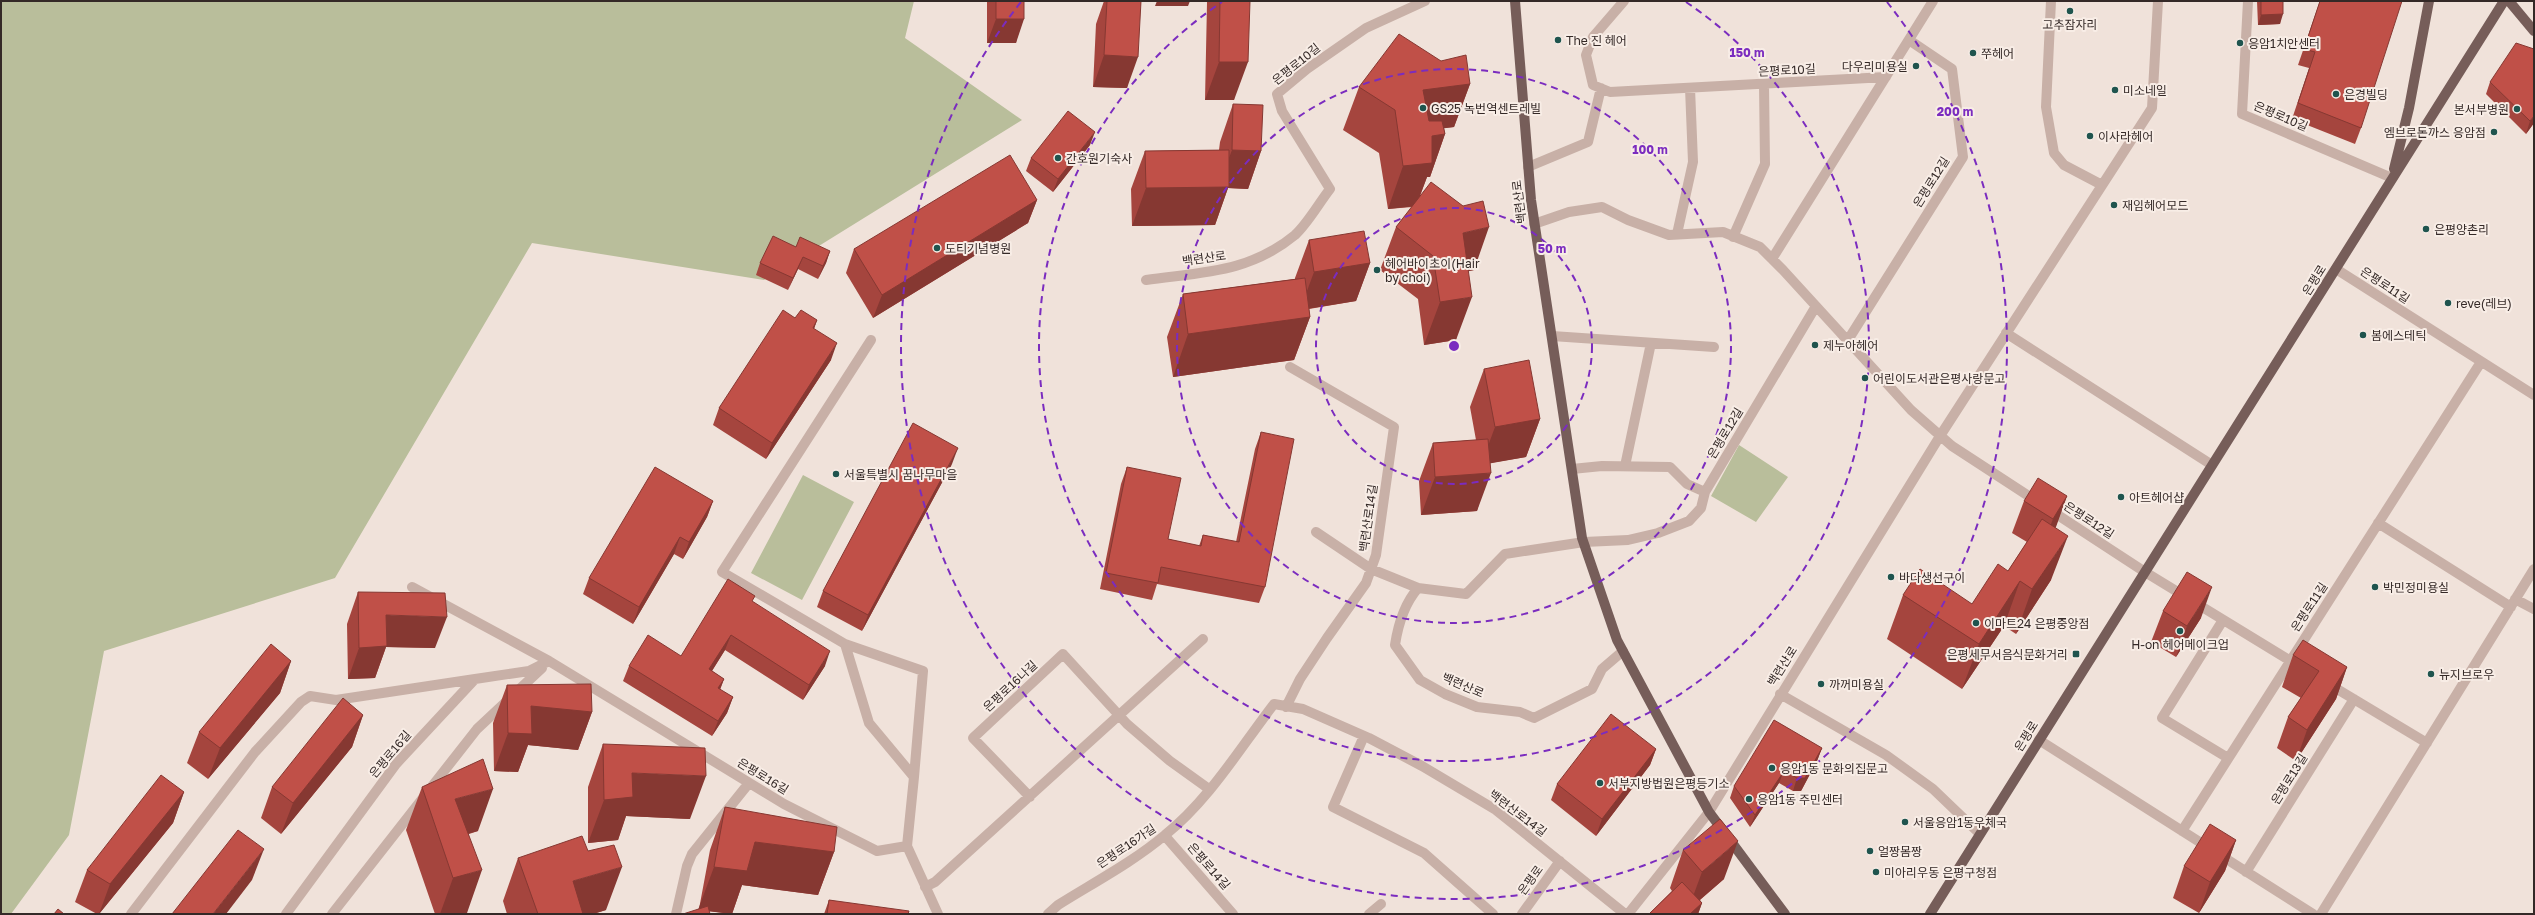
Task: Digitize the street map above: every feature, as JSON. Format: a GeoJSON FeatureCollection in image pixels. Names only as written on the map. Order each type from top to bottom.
{"type":"FeatureCollection","features":[{"type":"Feature","properties":{"kind":"main road","name":"백련산로"},"geometry":{"type":"LineString","coordinates":[[1515,1],[1534,224],[1584,542],[1617,640],[1709,812],[1785,914]]}},
{"type":"Feature","properties":{"kind":"main road"},"geometry":{"type":"LineString","coordinates":[[2392,178],[2409,108],[2429,1]]}},
{"type":"Feature","properties":{"kind":"main road","name":"은평로"},"geometry":{"type":"LineString","coordinates":[[1930,914],[2504,1]]}},
{"type":"Feature","properties":{"kind":"main road"},"geometry":{"type":"LineString","coordinates":[[2509,1],[2534,31]]}},
{"type":"Feature","properties":{"kind":"street","name":"은평로10길"},"geometry":{"type":"LineString","coordinates":[[1330,189],[1282,111],[1277,94],[1306,69],[1366,28],[1425,1]]}},
{"type":"Feature","properties":{"kind":"street"},"geometry":{"type":"LineString","coordinates":[[1528,167],[1588,142],[1601,88],[1593,85],[1586,55],[1593,37],[1624,1]]}},
{"type":"Feature","properties":{"kind":"street"},"geometry":{"type":"LineString","coordinates":[[1772,259],[1933,1]]}},
{"type":"Feature","properties":{"kind":"street"},"geometry":{"type":"LineString","coordinates":[[2051,1],[2046,107],[2054,153],[2064,164],[2102,185]]}},
{"type":"Feature","properties":{"kind":"street"},"geometry":{"type":"LineString","coordinates":[[1940,436],[2152,108],[2158,1]]}},
{"type":"Feature","properties":{"kind":"street","name":"은평로10길"},"geometry":{"type":"LineString","coordinates":[[2248,1],[2242,114],[2392,178]]}},
{"type":"Feature","properties":{"kind":"street","name":"은평로12길"},"geometry":{"type":"LineString","coordinates":[[1848,340],[1962,157],[1952,69],[1909,40]]}},
{"type":"Feature","properties":{"kind":"street","name":"은평로10길"},"geometry":{"type":"LineString","coordinates":[[1601,88],[1610,92],[1886,78]]}},
{"type":"Feature","properties":{"kind":"street"},"geometry":{"type":"LineString","coordinates":[[1733,237],[1766,164],[1764,84]]}},
{"type":"Feature","properties":{"kind":"street"},"geometry":{"type":"LineString","coordinates":[[1677,234],[1693,162],[1690,88]]}},
{"type":"Feature","properties":{"kind":"street","name":"백련산로"},"geometry":{"type":"LineString","coordinates":[[1146,280],[1227,270],[1262,257],[1296,234],[1330,189]]}},
{"type":"Feature","properties":{"kind":"street","name":"은평로12길"},"geometry":{"type":"LineString","coordinates":[[1534,224],[1569,212],[1602,207],[1628,220],[1669,235],[1724,232],[1760,247],[1848,340],[1911,410],[1940,436],[1952,446],[2145,572]]}},
{"type":"Feature","properties":{"kind":"street","name":"은평로11길"},"geometry":{"type":"LineString","coordinates":[[2336,269],[2534,396]]}},
{"type":"Feature","properties":{"kind":"street","name":"은평로12길"},"geometry":{"type":"LineString","coordinates":[[1584,542],[1628,540],[1658,533],[1688,522],[1701,508],[1705,492],[1816,306]]}},
{"type":"Feature","properties":{"kind":"street"},"geometry":{"type":"LineString","coordinates":[[2006,333],[2212,465]]}},
{"type":"Feature","properties":{"kind":"street"},"geometry":{"type":"LineString","coordinates":[[1552,336],[1714,347]]}},
{"type":"Feature","properties":{"kind":"street"},"geometry":{"type":"LineString","coordinates":[[871,340],[722,572],[845,644],[923,671],[907,846],[938,914]]}},
{"type":"Feature","properties":{"kind":"street"},"geometry":{"type":"LineString","coordinates":[[1625,466],[1651,343]]}},
{"type":"Feature","properties":{"kind":"street","name":"은평로11길"},"geometry":{"type":"LineString","coordinates":[[2290,661],[2481,362]]}},
{"type":"Feature","properties":{"kind":"street","name":"백련산로14길"},"geometry":{"type":"LineString","coordinates":[[1286,707],[1300,679],[1366,583],[1372,569],[1376,555],[1394,427],[1290,367]]}},
{"type":"Feature","properties":{"kind":"street","name":"백련산로"},"geometry":{"type":"LineString","coordinates":[[1627,914],[1709,812],[1780,694],[1940,436]]}},
{"type":"Feature","properties":{"kind":"street"},"geometry":{"type":"LineString","coordinates":[[1572,469],[1625,466],[1670,467],[1688,484],[1705,492]]}},
{"type":"Feature","properties":{"kind":"street"},"geometry":{"type":"LineString","coordinates":[[2378,523],[2513,603],[2534,609]]}},
{"type":"Feature","properties":{"kind":"street"},"geometry":{"type":"LineString","coordinates":[[1316,532],[1372,569],[1418,588],[1466,594],[1505,554],[1584,542]]}},
{"type":"Feature","properties":{"kind":"street"},"geometry":{"type":"LineString","coordinates":[[2321,914],[2534,569]]}},
{"type":"Feature","properties":{"kind":"street"},"geometry":{"type":"LineString","coordinates":[[2145,572],[2426,743]]}},
{"type":"Feature","properties":{"kind":"street","name":"은평로16길"},"geometry":{"type":"LineString","coordinates":[[412,587],[549,662],[784,804],[877,851],[907,846]]}},
{"type":"Feature","properties":{"kind":"street","name":"백련산로"},"geometry":{"type":"LineString","coordinates":[[1418,588],[1410,597],[1397,631],[1395,645],[1420,680],[1445,694],[1477,707],[1520,712],[1534,718],[1592,690],[1602,668],[1623,651]]}},
{"type":"Feature","properties":{"kind":"street"},"geometry":{"type":"LineString","coordinates":[[2223,620],[2162,718],[2228,758]]}},
{"type":"Feature","properties":{"kind":"street"},"geometry":{"type":"LineString","coordinates":[[925,887],[935,882],[1030,798],[1203,639]]}},
{"type":"Feature","properties":{"kind":"street"},"geometry":{"type":"LineString","coordinates":[[845,644],[869,723],[914,777]]}},
{"type":"Feature","properties":{"kind":"street","name":"은평로16나길"},"geometry":{"type":"LineString","coordinates":[[1030,798],[973,738],[1063,654],[1119,716],[1170,761],[1209,789]]}},
{"type":"Feature","properties":{"kind":"street"},"geometry":{"type":"LineString","coordinates":[[2182,831],[2290,661]]}},
{"type":"Feature","properties":{"kind":"street"},"geometry":{"type":"LineString","coordinates":[[131,914],[255,752],[301,702],[310,696],[336,700],[474,678],[529,671],[549,662]]}},
{"type":"Feature","properties":{"kind":"street"},"geometry":{"type":"LineString","coordinates":[[332,914],[477,730],[549,662]]}},
{"type":"Feature","properties":{"kind":"street","name":"은평로16길"},"geometry":{"type":"LineString","coordinates":[[286,914],[396,764],[474,678]]}},
{"type":"Feature","properties":{"kind":"street"},"geometry":{"type":"LineString","coordinates":[[1780,694],[1886,755],[1933,789],[1980,834]]}},
{"type":"Feature","properties":{"kind":"street","name":"은평로13길"},"geometry":{"type":"LineString","coordinates":[[2246,872],[2354,699]]}},
{"type":"Feature","properties":{"kind":"street","name":"백련산로14길"},"geometry":{"type":"LineString","coordinates":[[1209,789],[1274,704],[1303,709],[1364,736],[1422,766],[1496,810],[1627,914]]}},
{"type":"Feature","properties":{"kind":"street"},"geometry":{"type":"LineString","coordinates":[[1364,736],[1333,807],[1424,853],[1493,914]]}},
{"type":"Feature","properties":{"kind":"street"},"geometry":{"type":"LineString","coordinates":[[2039,740],[2313,914]]}},
{"type":"Feature","properties":{"kind":"street"},"geometry":{"type":"LineString","coordinates":[[676,914],[687,866],[692,854],[749,783]]}},
{"type":"Feature","properties":{"kind":"street","name":"은평로16가길"},"geometry":{"type":"LineString","coordinates":[[1048,914],[1165,836],[1209,789]]}},
{"type":"Feature","properties":{"kind":"street","name":"은평로14길"},"geometry":{"type":"LineString","coordinates":[[1165,836],[1233,914]]}},
{"type":"Feature","properties":{"kind":"street","name":"은평로"},"geometry":{"type":"LineString","coordinates":[[1522,914],[1560,861]]}},
{"type":"Feature","properties":{"kind":"street"},"geometry":{"type":"LineString","coordinates":[[1369,914],[1381,904]]}},
{"type":"Feature","properties":{"kind":"green space"},"geometry":{"type":"Polygon","coordinates":[[[1,1],[914,1],[905,38],[1022,120],[764,280],[532,243],[335,578],[104,651],[69,835],[11,914],[1,914],[1,1]]]}},
{"type":"Feature","properties":{"kind":"green space"},"geometry":{"type":"Polygon","coordinates":[[[1739,445],[1788,477],[1756,522],[1711,496],[1739,445]]]}},
{"type":"Feature","properties":{"kind":"green space"},"geometry":{"type":"Polygon","coordinates":[[[803,475],[854,502],[802,600],[751,573],[803,475]]]}},
{"type":"Feature","properties":{"kind":"building"},"geometry":{"type":"Polygon","coordinates":[[[996,1],[1024,1],[1024,19],[996,19],[996,1]]]}},
{"type":"Feature","properties":{"kind":"building"},"geometry":{"type":"Polygon","coordinates":[[[1107,1],[1141,1],[1138,57],[1104,55],[1107,1]]]}},
{"type":"Feature","properties":{"kind":"building"},"geometry":{"type":"Polygon","coordinates":[[[1220,1],[1250,1],[1248,62],[1219,62],[1220,1]]]}},
{"type":"Feature","properties":{"kind":"building"},"geometry":{"type":"Polygon","coordinates":[[[2261,1],[2283,1],[2283,14],[2261,15],[2261,1]]]}},
{"type":"Feature","properties":{"kind":"building","name":"은경빌딩"},"geometry":{"type":"Polygon","coordinates":[[[2320,1],[2402,1],[2361,128],[2298,103],[2315,52],[2304,49],[2320,1]]]}},
{"type":"Feature","properties":{"kind":"building"},"geometry":{"type":"Polygon","coordinates":[[[1399,34],[1441,61],[1466,55],[1470,84],[1423,90],[1429,121],[1442,121],[1445,134],[1432,136],[1432,163],[1403,166],[1395,110],[1359,87],[1399,34]]]}},
{"type":"Feature","properties":{"kind":"building","name":"본서부병원"},"geometry":{"type":"Polygon","coordinates":[[[2516,43],[2534,49],[2534,116],[2530,121],[2490,82],[2516,43]]]}},
{"type":"Feature","properties":{"kind":"building"},"geometry":{"type":"Polygon","coordinates":[[[1233,104],[1263,105],[1261,151],[1232,150],[1233,104]]]}},
{"type":"Feature","properties":{"kind":"building","name":"간호원기숙사"},"geometry":{"type":"Polygon","coordinates":[[[1068,111],[1095,132],[1058,179],[1031,158],[1068,111]]]}},
{"type":"Feature","properties":{"kind":"building"},"geometry":{"type":"Polygon","coordinates":[[[1229,150],[1229,187],[1146,188],[1145,151],[1229,150]]]}},
{"type":"Feature","properties":{"kind":"building","name":"도티기념병원"},"geometry":{"type":"Polygon","coordinates":[[[1010,155],[1037,200],[882,295],[854,249],[1010,155]]]}},
{"type":"Feature","properties":{"kind":"building"},"geometry":{"type":"Polygon","coordinates":[[[1431,182],[1463,206],[1483,201],[1489,227],[1463,233],[1472,297],[1440,302],[1433,256],[1396,227],[1431,182]]]}},
{"type":"Feature","properties":{"kind":"building"},"geometry":{"type":"Polygon","coordinates":[[[1364,231],[1370,263],[1314,272],[1309,240],[1364,231]]]}},
{"type":"Feature","properties":{"kind":"building"},"geometry":{"type":"Polygon","coordinates":[[[773,236],[796,247],[800,237],[830,251],[823,266],[803,257],[793,278],[760,263],[773,236]]]}},
{"type":"Feature","properties":{"kind":"building"},"geometry":{"type":"Polygon","coordinates":[[[1305,278],[1310,317],[1188,334],[1183,294],[1305,278]]]}},
{"type":"Feature","properties":{"kind":"building"},"geometry":{"type":"Polygon","coordinates":[[[783,310],[795,318],[801,310],[817,320],[813,328],[837,343],[772,443],[719,408],[783,310]]]}},
{"type":"Feature","properties":{"kind":"building"},"geometry":{"type":"Polygon","coordinates":[[[1529,360],[1540,419],[1495,427],[1484,369],[1529,360]]]}},
{"type":"Feature","properties":{"kind":"building"},"geometry":{"type":"Polygon","coordinates":[[[913,423],[958,448],[868,615],[823,591],[913,423]]]}},
{"type":"Feature","properties":{"kind":"building"},"geometry":{"type":"Polygon","coordinates":[[[1261,432],[1294,439],[1265,587],[1161,567],[1158,583],[1106,573],[1127,467],[1181,478],[1168,539],[1201,546],[1203,535],[1239,542],[1261,432]]]}},
{"type":"Feature","properties":{"kind":"building"},"geometry":{"type":"Polygon","coordinates":[[[1488,439],[1491,473],[1435,477],[1433,443],[1488,439]]]}},
{"type":"Feature","properties":{"kind":"building"},"geometry":{"type":"Polygon","coordinates":[[[655,467],[713,501],[689,542],[680,537],[639,607],[589,578],[655,467]]]}},
{"type":"Feature","properties":{"kind":"building"},"geometry":{"type":"Polygon","coordinates":[[[2038,478],[2067,496],[2053,519],[2024,501],[2038,478]]]}},
{"type":"Feature","properties":{"kind":"building"},"geometry":{"type":"Polygon","coordinates":[[[2042,519],[2068,536],[2032,589],[2020,581],[1979,644],[1903,595],[1920,569],[1972,604],[1998,564],[2008,571],[2042,519]]]}},
{"type":"Feature","properties":{"kind":"building"},"geometry":{"type":"Polygon","coordinates":[[[2187,572],[2212,587],[2187,626],[2163,611],[2187,572]]]}},
{"type":"Feature","properties":{"kind":"building"},"geometry":{"type":"Polygon","coordinates":[[[728,579],[755,596],[752,601],[830,651],[809,685],[731,635],[709,669],[724,679],[718,688],[733,697],[718,721],[629,666],[648,635],[681,656],[728,579]]]}},
{"type":"Feature","properties":{"kind":"building"},"geometry":{"type":"Polygon","coordinates":[[[358,592],[445,593],[447,617],[386,615],[387,646],[359,648],[358,592]]]}},
{"type":"Feature","properties":{"kind":"building"},"geometry":{"type":"Polygon","coordinates":[[[2303,640],[2347,667],[2307,730],[2288,717],[2319,671],[2293,655],[2303,640]]]}},
{"type":"Feature","properties":{"kind":"building"},"geometry":{"type":"Polygon","coordinates":[[[271,644],[291,661],[220,748],[199,732],[271,644]]]}},
{"type":"Feature","properties":{"kind":"building"},"geometry":{"type":"Polygon","coordinates":[[[591,684],[592,712],[531,706],[532,734],[508,733],[507,685],[591,684]]]}},
{"type":"Feature","properties":{"kind":"building"},"geometry":{"type":"Polygon","coordinates":[[[343,698],[363,715],[293,803],[272,787],[343,698]]]}},
{"type":"Feature","properties":{"kind":"building","name":"서부지방법원은평등기소"},"geometry":{"type":"Polygon","coordinates":[[[1611,714],[1656,749],[1602,819],[1557,784],[1611,714]]]}},
{"type":"Feature","properties":{"kind":"building","name":"응암1동 주민센터"},"geometry":{"type":"Polygon","coordinates":[[[1774,720],[1822,748],[1805,778],[1797,778],[1784,771],[1755,815],[1734,786],[1774,720]]]}},
{"type":"Feature","properties":{"kind":"building"},"geometry":{"type":"Polygon","coordinates":[[[603,744],[705,748],[706,776],[632,773],[633,797],[604,800],[603,744]]]}},
{"type":"Feature","properties":{"kind":"building"},"geometry":{"type":"Polygon","coordinates":[[[483,759],[493,789],[455,799],[482,870],[453,878],[422,787],[483,759]]]}},
{"type":"Feature","properties":{"kind":"building"},"geometry":{"type":"Polygon","coordinates":[[[161,775],[184,792],[110,884],[87,870],[161,775]]]}},
{"type":"Feature","properties":{"kind":"building"},"geometry":{"type":"Polygon","coordinates":[[[725,807],[837,827],[834,852],[755,842],[747,871],[714,867],[725,807]]]}},
{"type":"Feature","properties":{"kind":"building"},"geometry":{"type":"Polygon","coordinates":[[[1720,819],[1738,841],[1702,872],[1683,850],[1720,819]]]}},
{"type":"Feature","properties":{"kind":"building"},"geometry":{"type":"Polygon","coordinates":[[[2210,824],[2236,840],[2210,882],[2184,866],[2210,824]]]}},
{"type":"Feature","properties":{"kind":"building"},"geometry":{"type":"Polygon","coordinates":[[[238,830],[264,849],[213,914],[172,914],[238,830]]]}},
{"type":"Feature","properties":{"kind":"building"},"geometry":{"type":"Polygon","coordinates":[[[582,836],[588,851],[614,845],[622,867],[573,881],[583,914],[538,914],[518,858],[582,836]]]}},
{"type":"Feature","properties":{"kind":"building"},"geometry":{"type":"Polygon","coordinates":[[[1682,882],[1702,903],[1690,914],[1649,914],[1682,882]]]}},
{"type":"Feature","properties":{"kind":"building"},"geometry":{"type":"Polygon","coordinates":[[[829,900],[909,911],[908,914],[827,914],[829,900]]]}},
{"type":"Feature","properties":{"kind":"building"},"geometry":{"type":"Polygon","coordinates":[[[708,906],[710,914],[683,914],[708,906]]]}},
{"type":"Feature","properties":{"kind":"building"},"geometry":{"type":"Polygon","coordinates":[[[58,909],[64,914],[54,914],[58,909]]]}},
{"type":"Feature","properties":{"kind":"place","name":"고추잠자리"},"geometry":{"type":"Point","coordinates":[2070,11]}},
{"type":"Feature","properties":{"kind":"place","name":"The 진 헤어"},"geometry":{"type":"Point","coordinates":[1558,40]}},
{"type":"Feature","properties":{"kind":"place","name":"응암1치안센터"},"geometry":{"type":"Point","coordinates":[2240,43]}},
{"type":"Feature","properties":{"kind":"place","name":"쭈헤어"},"geometry":{"type":"Point","coordinates":[1973,53]}},
{"type":"Feature","properties":{"kind":"place","name":"다우리미용실"},"geometry":{"type":"Point","coordinates":[1916,66]}},
{"type":"Feature","properties":{"kind":"place","name":"미소네일"},"geometry":{"type":"Point","coordinates":[2115,90]}},
{"type":"Feature","properties":{"kind":"place","name":"은경빌딩"},"geometry":{"type":"Point","coordinates":[2336,94]}},
{"type":"Feature","properties":{"kind":"place","name":"GS25 녹번역센트레빌"},"geometry":{"type":"Point","coordinates":[1423,108]}},
{"type":"Feature","properties":{"kind":"place","name":"본서부병원"},"geometry":{"type":"Point","coordinates":[2517,109]}},
{"type":"Feature","properties":{"kind":"place","name":"엠브로돈까스 응암점"},"geometry":{"type":"Point","coordinates":[2494,132]}},
{"type":"Feature","properties":{"kind":"place","name":"이사라헤어"},"geometry":{"type":"Point","coordinates":[2090,136]}},
{"type":"Feature","properties":{"kind":"place","name":"간호원기숙사"},"geometry":{"type":"Point","coordinates":[1058,158]}},
{"type":"Feature","properties":{"kind":"place","name":"재임헤어모드"},"geometry":{"type":"Point","coordinates":[2114,205]}},
{"type":"Feature","properties":{"kind":"place","name":"은평양촌리"},"geometry":{"type":"Point","coordinates":[2426,229]}},
{"type":"Feature","properties":{"kind":"place","name":"도티기념병원"},"geometry":{"type":"Point","coordinates":[937,248]}},
{"type":"Feature","properties":{"kind":"place","name":"헤어바이초이(Hair by choi)"},"geometry":{"type":"Point","coordinates":[1377,270]}},
{"type":"Feature","properties":{"kind":"place","name":"reve(레브)"},"geometry":{"type":"Point","coordinates":[2448,303]}},
{"type":"Feature","properties":{"kind":"place","name":"봄에스테틱"},"geometry":{"type":"Point","coordinates":[2363,335]}},
{"type":"Feature","properties":{"kind":"place","name":"제누아헤어"},"geometry":{"type":"Point","coordinates":[1815,345]}},
{"type":"Feature","properties":{"kind":"place","name":"어린이도서관은평사랑문고"},"geometry":{"type":"Point","coordinates":[1865,378]}},
{"type":"Feature","properties":{"kind":"place","name":"서울특별시 꿈나무마을"},"geometry":{"type":"Point","coordinates":[836,474]}},
{"type":"Feature","properties":{"kind":"place","name":"아트헤어샵"},"geometry":{"type":"Point","coordinates":[2121,497]}},
{"type":"Feature","properties":{"kind":"place","name":"바다생선구이"},"geometry":{"type":"Point","coordinates":[1891,577]}},
{"type":"Feature","properties":{"kind":"place","name":"박민정미용실"},"geometry":{"type":"Point","coordinates":[2375,587]}},
{"type":"Feature","properties":{"kind":"place","name":"이마트24 은평중앙점"},"geometry":{"type":"Point","coordinates":[1976,623]}},
{"type":"Feature","properties":{"kind":"place","name":"H-on 헤어메이크업"},"geometry":{"type":"Point","coordinates":[2180,631]}},
{"type":"Feature","properties":{"kind":"place","name":"은평세무서음식문화거리"},"geometry":{"type":"Point","coordinates":[2076,654]}},
{"type":"Feature","properties":{"kind":"place","name":"뉴지브로우"},"geometry":{"type":"Point","coordinates":[2431,674]}},
{"type":"Feature","properties":{"kind":"place","name":"까꺼미용실"},"geometry":{"type":"Point","coordinates":[1821,684]}},
{"type":"Feature","properties":{"kind":"place","name":"응암1동 문화의집문고"},"geometry":{"type":"Point","coordinates":[1772,768]}},
{"type":"Feature","properties":{"kind":"place","name":"서부지방법원은평등기소"},"geometry":{"type":"Point","coordinates":[1600,783]}},
{"type":"Feature","properties":{"kind":"place","name":"응암1동 주민센터"},"geometry":{"type":"Point","coordinates":[1749,799]}},
{"type":"Feature","properties":{"kind":"place","name":"서울응암1동우체국"},"geometry":{"type":"Point","coordinates":[1905,822]}},
{"type":"Feature","properties":{"kind":"place","name":"얼짱몸짱"},"geometry":{"type":"Point","coordinates":[1870,851]}},
{"type":"Feature","properties":{"kind":"place","name":"미아리우동 은평구청점"},"geometry":{"type":"Point","coordinates":[1876,872]}}]}
